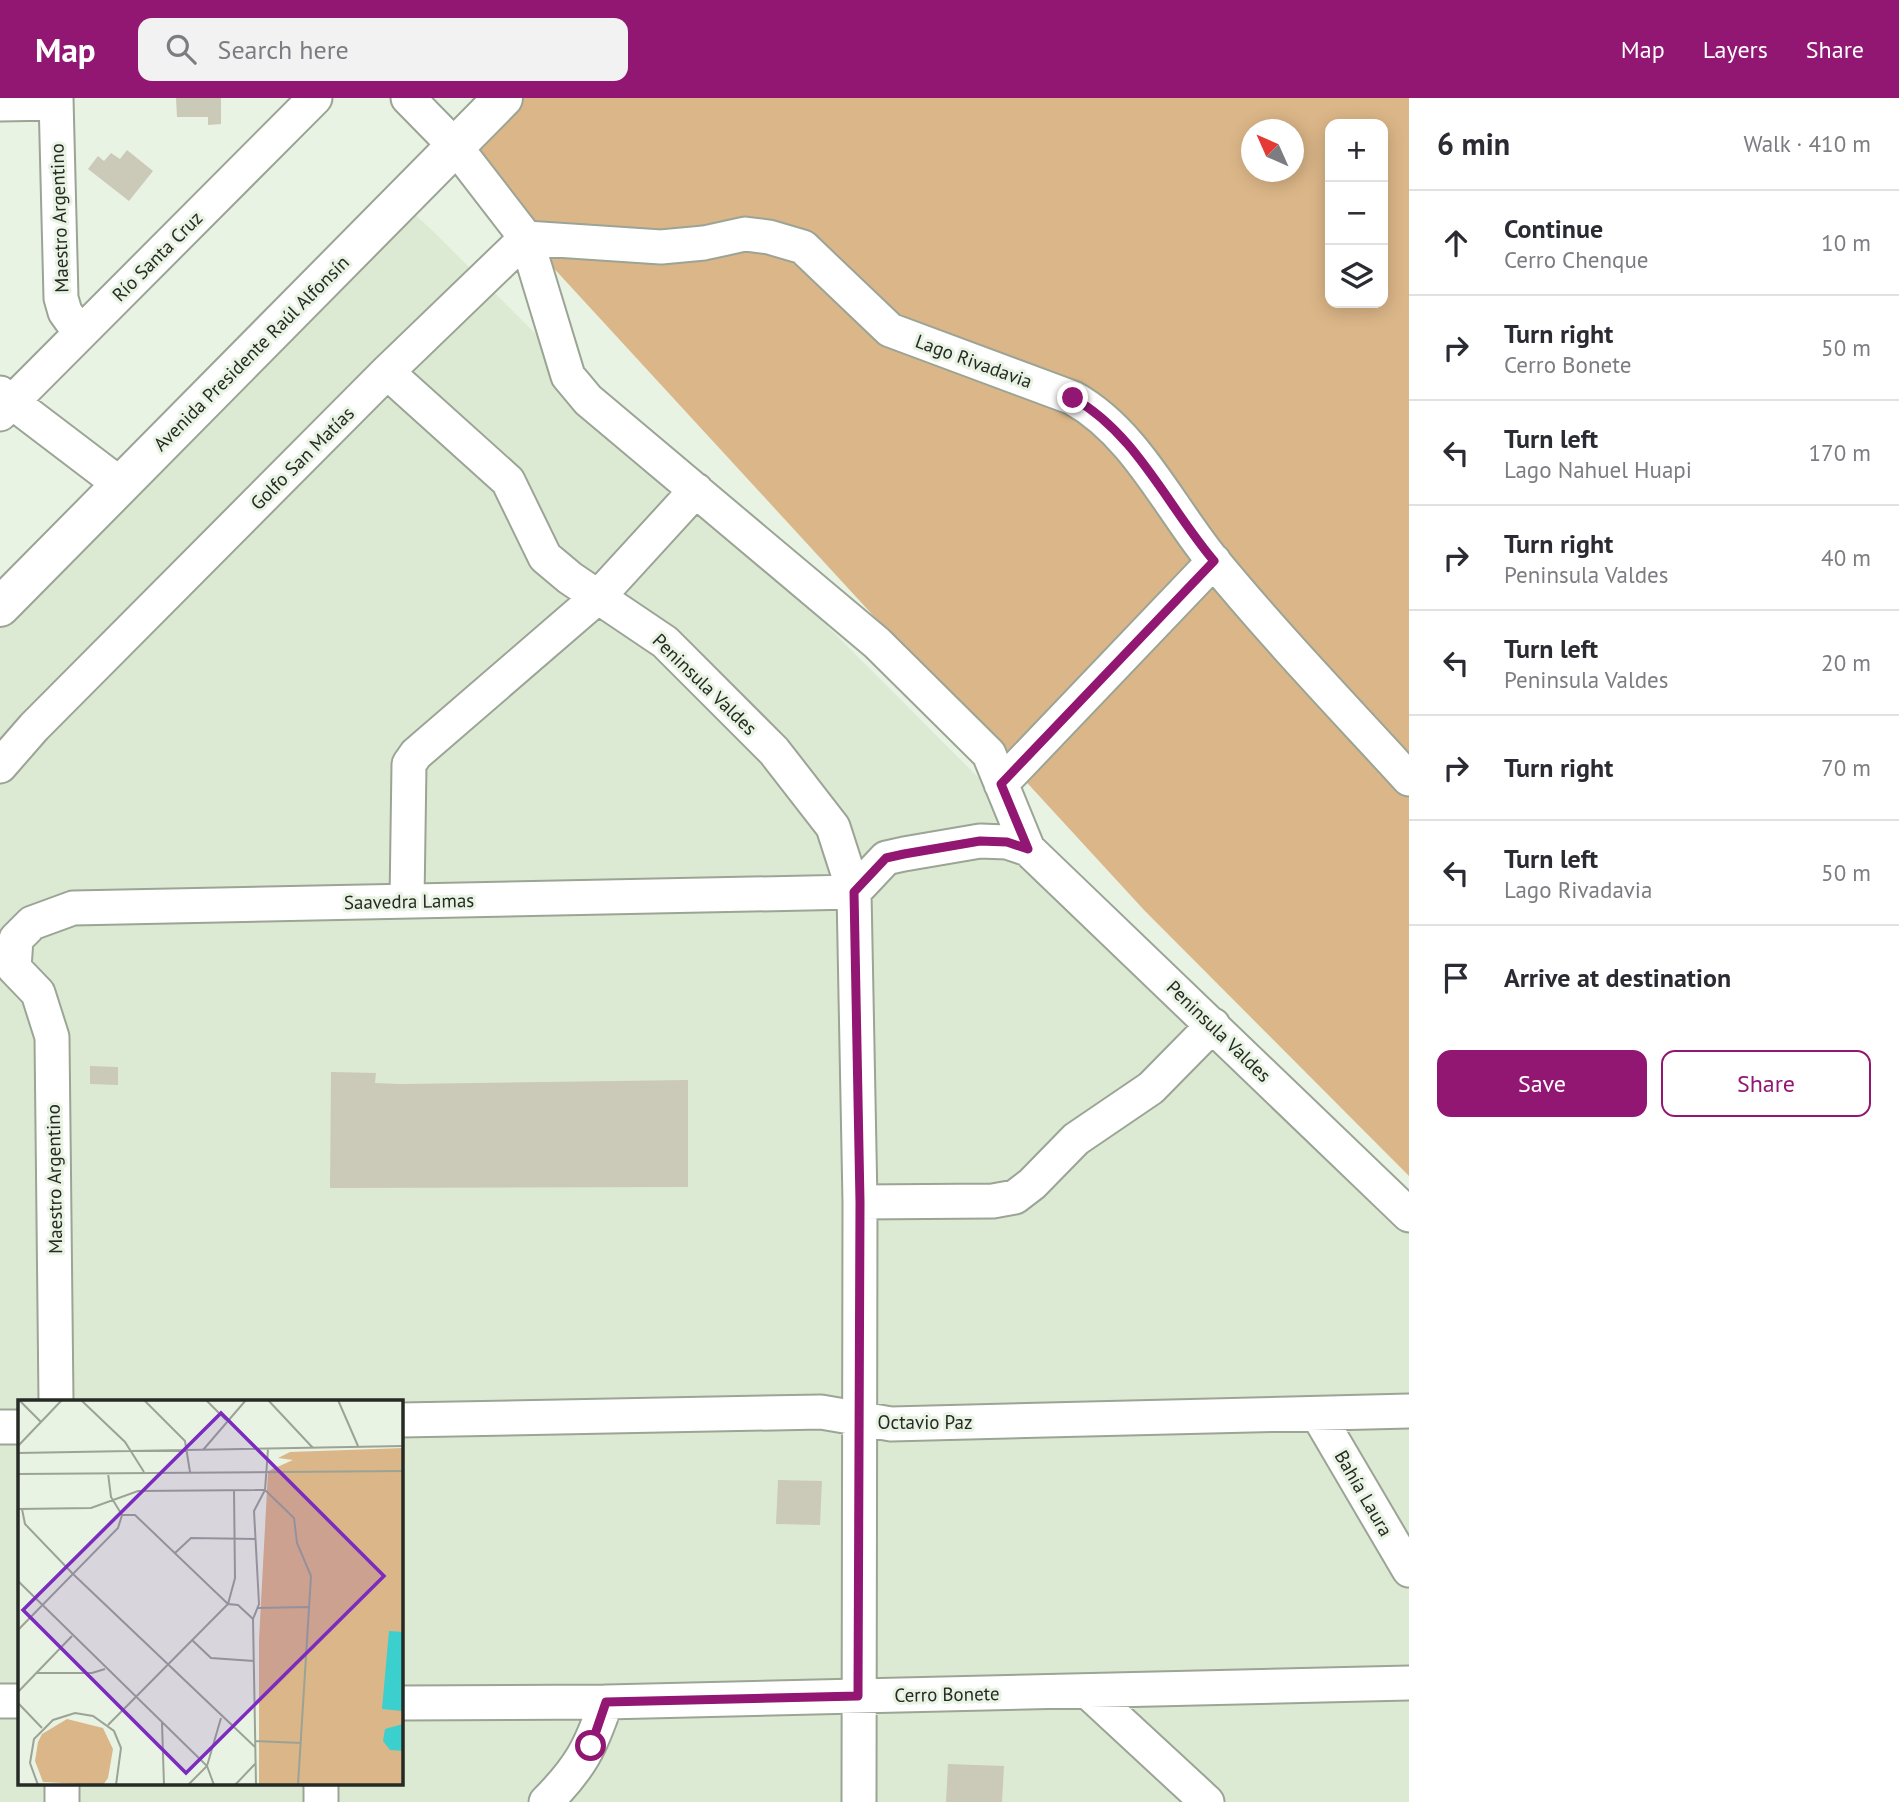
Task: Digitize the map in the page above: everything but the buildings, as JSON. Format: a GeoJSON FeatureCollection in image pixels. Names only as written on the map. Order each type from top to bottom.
{"type":"FeatureCollection","features":[{"type":"Feature","properties":{"kind":"highway","name":"Avenida Presidente Raúl Alfonsín"},"geometry":{"type":"LineString","coordinates":[[0,607],[503,98]]}},
{"type":"Feature","properties":{"kind":"street","name":"Río Santa Cruz"},"geometry":{"type":"LineString","coordinates":[[4,403],[80,333],[314,98]]}},
{"type":"Feature","properties":{"kind":"street"},"geometry":{"type":"LineString","coordinates":[[408,98],[455,146],[526,238]]}},
{"type":"Feature","properties":{"kind":"street","name":"Maestro Argentino"},"geometry":{"type":"LineString","coordinates":[[56,101],[61,298],[65,312],[80,333]]}},
{"type":"Feature","properties":{"kind":"street"},"geometry":{"type":"LineString","coordinates":[[0,104],[56,101]]}},
{"type":"Feature","properties":{"kind":"street","name":"Lago Rivadavia"},"geometry":{"type":"LineString","coordinates":[[526,238],[661,247],[705,243],[744,234],[769,237],[803,247],[890,330],[1073,398],[1097,411],[1131,449],[1214,561],[1270,628],[1409,779]]}},
{"type":"Feature","properties":{"kind":"street","name":"Golfo San Matías"},"geometry":{"type":"LineString","coordinates":[[0,766],[44,718],[387,372],[526,238]]}},
{"type":"Feature","properties":{"kind":"street","name":"Peninsula Valdes"},"geometry":{"type":"LineString","coordinates":[[526,238],[568,376],[588,400],[898,662],[989,754],[1028,849],[1409,1215]]}},
{"type":"Feature","properties":{"kind":"street","name":"Peninsula Valdes"},"geometry":{"type":"LineString","coordinates":[[387,372],[508,481],[545,557],[569,578],[665,642],[774,751],[833,827],[854,892],[860,1202],[859,1802]]}},
{"type":"Feature","properties":{"kind":"street"},"geometry":{"type":"LineString","coordinates":[[4,403],[121,485]]}},
{"type":"Feature","properties":{"kind":"street"},"geometry":{"type":"LineString","coordinates":[[407,901],[409,764],[416,754],[599,596],[696,490]]}},
{"type":"Feature","properties":{"kind":"street"},"geometry":{"type":"LineString","coordinates":[[1001,784],[1214,561]]}},
{"type":"Feature","properties":{"kind":"street"},"geometry":{"type":"LineString","coordinates":[[854,892],[886,858],[980,841],[1007,842],[1028,849]]}},
{"type":"Feature","properties":{"kind":"street","name":"Saavedra Lamas"},"geometry":{"type":"LineString","coordinates":[[7,966],[16,939],[33,923],[73,908],[854,892]]}},
{"type":"Feature","properties":{"kind":"street","name":"Maestro Argentino"},"geometry":{"type":"LineString","coordinates":[[7,966],[38,993],[52,1037],[56,1400]]}},
{"type":"Feature","properties":{"kind":"street"},"geometry":{"type":"LineString","coordinates":[[860,1202],[993,1201],[1015,1197],[1076,1139],[1151,1088],[1213,1024]]}},
{"type":"Feature","properties":{"kind":"street","name":"Octavio Paz"},"geometry":{"type":"LineString","coordinates":[[402,1420],[821,1412],[891,1424],[1409,1411]]}},
{"type":"Feature","properties":{"kind":"street","name":"Bahía Laura"},"geometry":{"type":"LineString","coordinates":[[1318,1415],[1409,1570]]}},
{"type":"Feature","properties":{"kind":"street"},"geometry":{"type":"LineString","coordinates":[[0,1427],[18,1427]]}},
{"type":"Feature","properties":{"kind":"street","name":"Cerro Bonete"},"geometry":{"type":"LineString","coordinates":[[402,1703],[606,1702],[1409,1683]]}},
{"type":"Feature","properties":{"kind":"street"},"geometry":{"type":"LineString","coordinates":[[1087,1691],[1207,1802]]}},
{"type":"Feature","properties":{"kind":"street"},"geometry":{"type":"LineString","coordinates":[[0,1701],[18,1701]]}},
{"type":"Feature","properties":{"kind":"street"},"geometry":{"type":"LineString","coordinates":[[546,1802],[569,1779],[591,1746],[606,1702]]}},
{"type":"Feature","properties":{"kind":"street"},"geometry":{"type":"LineString","coordinates":[[62,1784],[62,1802]]}},
{"type":"Feature","properties":{"kind":"street"},"geometry":{"type":"LineString","coordinates":[[321,1784],[321,1802]]}},
{"type":"Feature","properties":{"kind":"shaded area"},"geometry":{"type":"Polygon","coordinates":[[[473,98],[1409,98],[1409,1176],[1144,910],[526,238],[455,146],[473,98]]]}},
{"type":"Feature","properties":{"kind":"shaded area"},"geometry":{"type":"Polygon","coordinates":[[[401,202],[432,230],[1409,1209],[1409,1802],[0,1802],[0,607],[401,202]]]}},
{"type":"Feature","properties":{"kind":"route"},"geometry":{"type":"LineString","coordinates":[[591,1746],[606,1702],[858,1696],[860,1202],[854,892],[886,858],[980,841],[1007,842],[1028,849],[1001,784],[1214,561],[1131,449],[1097,411],[1073,398]]}}]}
